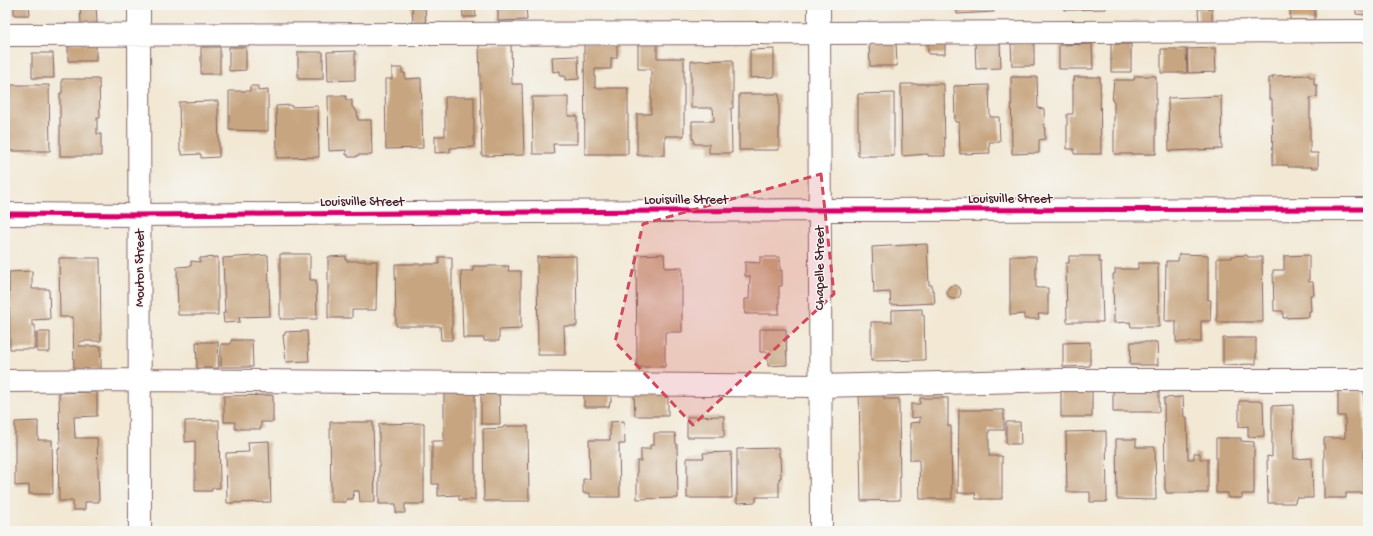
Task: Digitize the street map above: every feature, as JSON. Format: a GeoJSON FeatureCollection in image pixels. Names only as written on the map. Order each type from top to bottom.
{"type":"FeatureCollection","features":[{"type":"Feature","properties":{"kind":"street","name":"Mouton Street"},"geometry":{"type":"LineString","coordinates":[[139,5],[140,531]]}},
{"type":"Feature","properties":{"kind":"street","name":"Chapelle Street"},"geometry":{"type":"LineString","coordinates":[[819,5],[821,531]]}},
{"type":"Feature","properties":{"kind":"street"},"geometry":{"type":"LineString","coordinates":[[5,35],[819,34],[1368,31]]}},
{"type":"Feature","properties":{"kind":"street","name":"Louisville Street"},"geometry":{"type":"LineString","coordinates":[[5,214],[1368,209]]}},
{"type":"Feature","properties":{"kind":"street"},"geometry":{"type":"LineString","coordinates":[[5,381],[140,380],[820,386],[1062,380],[1368,380]]}},
{"type":"Feature","properties":{"kind":"highlighted area"},"geometry":{"type":"Polygon","coordinates":[[[821,174],[834,294],[693,425],[615,342],[643,224],[821,174]]]}},
{"type":"Feature","properties":{"kind":"building"},"geometry":{"type":"Polygon","coordinates":[[[14,5],[29,5],[30,15],[14,15],[14,5]]]}},
{"type":"Feature","properties":{"kind":"building"},"geometry":{"type":"Polygon","coordinates":[[[80,5],[96,5],[97,23],[81,24],[80,5]]]}},
{"type":"Feature","properties":{"kind":"building"},"geometry":{"type":"Polygon","coordinates":[[[412,5],[425,5],[426,25],[413,26],[412,5]]]}},
{"type":"Feature","properties":{"kind":"building"},"geometry":{"type":"Polygon","coordinates":[[[462,5],[475,5],[476,17],[463,17],[462,5]]]}},
{"type":"Feature","properties":{"kind":"building"},"geometry":{"type":"Polygon","coordinates":[[[498,5],[526,5],[527,20],[498,21],[498,5]]]}},
{"type":"Feature","properties":{"kind":"building"},"geometry":{"type":"Polygon","coordinates":[[[957,5],[994,5],[994,12],[957,14],[957,5]]]}},
{"type":"Feature","properties":{"kind":"building"},"geometry":{"type":"Polygon","coordinates":[[[1064,5],[1106,5],[1106,9],[1064,10],[1064,5]]]}},
{"type":"Feature","properties":{"kind":"building"},"geometry":{"type":"Polygon","coordinates":[[[1290,5],[1315,5],[1315,20],[1290,20],[1290,5]]]}},
{"type":"Feature","properties":{"kind":"building"},"geometry":{"type":"Polygon","coordinates":[[[1356,5],[1366,5],[1365,15],[1356,14],[1356,5]]]}},
{"type":"Feature","properties":{"kind":"building"},"geometry":{"type":"Polygon","coordinates":[[[1212,8],[1212,22],[1199,23],[1198,9],[1212,8]]]}},
{"type":"Feature","properties":{"kind":"building"},"geometry":{"type":"Polygon","coordinates":[[[896,41],[897,66],[870,66],[869,42],[896,41]]]}},
{"type":"Feature","properties":{"kind":"building"},"geometry":{"type":"Polygon","coordinates":[[[928,41],[945,41],[945,54],[928,54],[928,41]]]}},
{"type":"Feature","properties":{"kind":"building"},"geometry":{"type":"Polygon","coordinates":[[[638,42],[657,42],[657,58],[684,58],[684,136],[665,136],[665,155],[637,155],[637,114],[651,114],[651,69],[638,69],[638,42]]]}},
{"type":"Feature","properties":{"kind":"building"},"geometry":{"type":"Polygon","coordinates":[[[1000,42],[1001,68],[976,69],[975,43],[1000,42]]]}},
{"type":"Feature","properties":{"kind":"building"},"geometry":{"type":"Polygon","coordinates":[[[68,43],[96,43],[96,61],[68,61],[68,43]]]}},
{"type":"Feature","properties":{"kind":"building"},"geometry":{"type":"Polygon","coordinates":[[[584,43],[617,43],[617,58],[611,58],[611,69],[595,69],[595,88],[628,88],[628,154],[585,154],[584,43]]]}},
{"type":"Feature","properties":{"kind":"building"},"geometry":{"type":"Polygon","coordinates":[[[1034,43],[1034,66],[1012,66],[1011,44],[1034,43]]]}},
{"type":"Feature","properties":{"kind":"building"},"geometry":{"type":"Polygon","coordinates":[[[511,44],[512,84],[522,84],[524,155],[482,156],[479,45],[511,44]]]}},
{"type":"Feature","properties":{"kind":"building"},"geometry":{"type":"Polygon","coordinates":[[[1092,44],[1093,69],[1059,69],[1059,45],[1092,44]]]}},
{"type":"Feature","properties":{"kind":"building"},"geometry":{"type":"Polygon","coordinates":[[[1111,44],[1131,44],[1131,72],[1111,72],[1111,44]]]}},
{"type":"Feature","properties":{"kind":"building"},"geometry":{"type":"Polygon","coordinates":[[[201,47],[220,47],[220,74],[201,74],[201,47]]]}},
{"type":"Feature","properties":{"kind":"building"},"geometry":{"type":"Polygon","coordinates":[[[229,47],[246,47],[246,70],[229,71],[229,47]]]}},
{"type":"Feature","properties":{"kind":"building"},"geometry":{"type":"Polygon","coordinates":[[[1215,48],[1216,72],[1188,73],[1187,49],[1215,48]]]}},
{"type":"Feature","properties":{"kind":"building"},"geometry":{"type":"Polygon","coordinates":[[[774,49],[774,77],[750,78],[750,50],[774,49]]]}},
{"type":"Feature","properties":{"kind":"building"},"geometry":{"type":"Polygon","coordinates":[[[1161,49],[1186,49],[1187,73],[1161,73],[1161,49]]]}},
{"type":"Feature","properties":{"kind":"building"},"geometry":{"type":"Polygon","coordinates":[[[355,51],[355,80],[328,81],[327,52],[355,51]]]}},
{"type":"Feature","properties":{"kind":"building"},"geometry":{"type":"Polygon","coordinates":[[[298,52],[323,52],[323,79],[298,79],[298,52]]]}},
{"type":"Feature","properties":{"kind":"building"},"geometry":{"type":"Polygon","coordinates":[[[32,53],[53,53],[54,78],[32,78],[32,53]]]}},
{"type":"Feature","properties":{"kind":"building"},"geometry":{"type":"Polygon","coordinates":[[[578,56],[579,79],[565,80],[565,76],[560,76],[560,71],[553,72],[552,57],[578,56]]]}},
{"type":"Feature","properties":{"kind":"building"},"geometry":{"type":"Polygon","coordinates":[[[733,60],[733,108],[731,108],[732,153],[709,153],[709,144],[694,144],[694,139],[692,139],[692,121],[714,121],[713,108],[691,108],[691,61],[733,60]]]}},
{"type":"Feature","properties":{"kind":"building"},"geometry":{"type":"Polygon","coordinates":[[[392,68],[402,68],[402,73],[405,73],[405,79],[421,78],[423,148],[386,149],[385,79],[392,79],[392,68]]]}},
{"type":"Feature","properties":{"kind":"building"},"geometry":{"type":"Polygon","coordinates":[[[1309,75],[1310,77],[1314,77],[1314,85],[1317,85],[1317,97],[1310,98],[1310,153],[1318,153],[1318,168],[1273,165],[1272,99],[1269,99],[1269,78],[1273,78],[1272,76],[1309,75]]]}},
{"type":"Feature","properties":{"kind":"building"},"geometry":{"type":"Polygon","coordinates":[[[1135,76],[1156,76],[1156,154],[1114,154],[1114,101],[1112,101],[1114,80],[1134,80],[1135,76]]]}},
{"type":"Feature","properties":{"kind":"building"},"geometry":{"type":"Polygon","coordinates":[[[1011,77],[1037,77],[1038,108],[1044,109],[1045,139],[1039,140],[1039,153],[1012,154],[1011,77]]]}},
{"type":"Feature","properties":{"kind":"building"},"geometry":{"type":"Polygon","coordinates":[[[1074,77],[1100,77],[1101,154],[1074,154],[1074,149],[1067,149],[1067,114],[1073,114],[1074,77]]]}},
{"type":"Feature","properties":{"kind":"building"},"geometry":{"type":"Polygon","coordinates":[[[62,79],[99,79],[100,118],[97,118],[97,134],[101,134],[101,156],[60,156],[60,93],[62,93],[62,79]]]}},
{"type":"Feature","properties":{"kind":"building"},"geometry":{"type":"Polygon","coordinates":[[[901,84],[944,84],[945,156],[928,156],[928,154],[902,156],[901,84]]]}},
{"type":"Feature","properties":{"kind":"building"},"geometry":{"type":"Polygon","coordinates":[[[8,85],[49,85],[50,151],[9,151],[8,85]]]}},
{"type":"Feature","properties":{"kind":"building"},"geometry":{"type":"Polygon","coordinates":[[[989,85],[990,117],[999,117],[1000,142],[989,142],[990,153],[960,154],[959,122],[955,122],[954,86],[989,85]]]}},
{"type":"Feature","properties":{"kind":"building"},"geometry":{"type":"Polygon","coordinates":[[[250,86],[258,86],[258,91],[268,90],[268,131],[229,130],[229,91],[250,91],[250,86]]]}},
{"type":"Feature","properties":{"kind":"building"},"geometry":{"type":"Polygon","coordinates":[[[894,93],[894,156],[858,156],[858,94],[894,93]]]}},
{"type":"Feature","properties":{"kind":"building"},"geometry":{"type":"Polygon","coordinates":[[[739,94],[779,94],[779,150],[739,150],[739,94]]]}},
{"type":"Feature","properties":{"kind":"building"},"geometry":{"type":"Polygon","coordinates":[[[328,96],[346,96],[346,100],[352,100],[352,107],[357,112],[358,120],[371,120],[372,155],[357,155],[357,157],[348,157],[348,154],[346,155],[346,150],[329,151],[328,96]]]}},
{"type":"Feature","properties":{"kind":"building"},"geometry":{"type":"Polygon","coordinates":[[[1221,96],[1222,149],[1169,151],[1168,98],[1221,96]]]}},
{"type":"Feature","properties":{"kind":"building"},"geometry":{"type":"Polygon","coordinates":[[[445,97],[474,97],[474,147],[450,148],[450,152],[435,153],[435,136],[445,136],[445,97]]]}},
{"type":"Feature","properties":{"kind":"building"},"geometry":{"type":"Polygon","coordinates":[[[532,97],[568,97],[568,116],[577,116],[577,144],[553,144],[554,154],[533,154],[532,97]]]}},
{"type":"Feature","properties":{"kind":"building"},"geometry":{"type":"Polygon","coordinates":[[[218,101],[219,157],[201,158],[201,154],[182,155],[182,151],[180,151],[179,102],[218,101]]]}},
{"type":"Feature","properties":{"kind":"building"},"geometry":{"type":"Polygon","coordinates":[[[291,105],[291,107],[318,106],[319,157],[277,158],[276,106],[291,105]]]}},
{"type":"Feature","properties":{"kind":"building"},"geometry":{"type":"Polygon","coordinates":[[[927,244],[929,285],[932,285],[932,291],[934,291],[935,303],[891,305],[890,292],[874,293],[872,247],[927,244]]]}},
{"type":"Feature","properties":{"kind":"building"},"geometry":{"type":"Polygon","coordinates":[[[280,254],[310,254],[310,280],[316,280],[317,319],[280,319],[280,254]]]}},
{"type":"Feature","properties":{"kind":"building"},"geometry":{"type":"Polygon","coordinates":[[[664,254],[665,268],[682,267],[682,332],[665,332],[665,367],[637,367],[636,255],[664,254]]]}},
{"type":"Feature","properties":{"kind":"building"},"geometry":{"type":"Polygon","coordinates":[[[1179,254],[1208,255],[1208,300],[1211,300],[1210,321],[1201,321],[1201,342],[1176,342],[1176,321],[1165,321],[1166,261],[1178,261],[1179,254]]]}},
{"type":"Feature","properties":{"kind":"building"},"geometry":{"type":"Polygon","coordinates":[[[268,255],[270,316],[239,317],[240,322],[224,323],[223,258],[268,255]]]}},
{"type":"Feature","properties":{"kind":"building"},"geometry":{"type":"Polygon","coordinates":[[[1247,255],[1248,257],[1262,257],[1263,322],[1217,322],[1217,258],[1232,258],[1232,256],[1247,255]]]}},
{"type":"Feature","properties":{"kind":"building"},"geometry":{"type":"Polygon","coordinates":[[[1309,255],[1309,282],[1313,282],[1314,295],[1310,295],[1311,311],[1309,311],[1309,317],[1283,318],[1283,311],[1274,311],[1273,270],[1284,270],[1284,256],[1309,255]]]}},
{"type":"Feature","properties":{"kind":"building"},"geometry":{"type":"Polygon","coordinates":[[[346,256],[346,261],[377,261],[376,310],[352,310],[352,318],[328,318],[328,257],[346,256]]]}},
{"type":"Feature","properties":{"kind":"building"},"geometry":{"type":"Polygon","coordinates":[[[576,256],[577,326],[564,326],[565,355],[538,355],[537,257],[576,256]]]}},
{"type":"Feature","properties":{"kind":"building"},"geometry":{"type":"Polygon","coordinates":[[[1010,256],[1036,256],[1036,288],[1048,288],[1048,314],[1038,314],[1039,319],[1024,319],[1024,314],[1010,315],[1010,256]]]}},
{"type":"Feature","properties":{"kind":"building"},"geometry":{"type":"Polygon","coordinates":[[[1069,256],[1099,256],[1099,262],[1101,262],[1103,322],[1067,322],[1066,263],[1069,263],[1069,256]]]}},
{"type":"Feature","properties":{"kind":"building"},"geometry":{"type":"Polygon","coordinates":[[[218,257],[218,315],[178,315],[177,267],[191,266],[191,261],[200,262],[200,258],[218,257]]]}},
{"type":"Feature","properties":{"kind":"building"},"geometry":{"type":"Polygon","coordinates":[[[439,257],[452,257],[452,340],[441,340],[440,326],[396,326],[395,264],[439,264],[439,257]]]}},
{"type":"Feature","properties":{"kind":"building"},"geometry":{"type":"Polygon","coordinates":[[[760,257],[780,257],[782,286],[779,286],[779,314],[745,314],[745,299],[749,299],[750,276],[745,276],[745,262],[760,263],[760,257]]]}},
{"type":"Feature","properties":{"kind":"building"},"geometry":{"type":"Polygon","coordinates":[[[59,258],[100,258],[101,341],[80,341],[79,346],[101,346],[101,370],[74,370],[73,317],[60,317],[59,258]]]}},
{"type":"Feature","properties":{"kind":"building"},"geometry":{"type":"Polygon","coordinates":[[[1138,263],[1158,263],[1159,327],[1131,327],[1130,322],[1114,323],[1113,274],[1115,274],[1115,269],[1138,269],[1138,263]]]}},
{"type":"Feature","properties":{"kind":"building"},"geometry":{"type":"Polygon","coordinates":[[[473,266],[509,266],[508,271],[521,271],[521,329],[499,330],[499,341],[484,341],[484,338],[463,338],[461,271],[473,271],[473,266]]]}},
{"type":"Feature","properties":{"kind":"building"},"geometry":{"type":"Polygon","coordinates":[[[32,271],[32,289],[49,289],[50,319],[32,320],[32,325],[35,325],[35,349],[10,349],[9,272],[32,271]]]}},
{"type":"Feature","properties":{"kind":"building"},"geometry":{"type":"Polygon","coordinates":[[[951,285],[957,285],[961,289],[961,295],[957,299],[951,299],[947,295],[947,289],[951,285]]]}},
{"type":"Feature","properties":{"kind":"building"},"geometry":{"type":"Polygon","coordinates":[[[922,309],[922,315],[924,314],[925,360],[871,361],[871,322],[892,322],[892,310],[922,309]]]}},
{"type":"Feature","properties":{"kind":"building"},"geometry":{"type":"Polygon","coordinates":[[[760,329],[786,329],[787,365],[768,366],[768,352],[760,352],[760,329]]]}},
{"type":"Feature","properties":{"kind":"building"},"geometry":{"type":"Polygon","coordinates":[[[307,331],[309,361],[286,362],[283,335],[285,335],[285,332],[307,331]]]}},
{"type":"Feature","properties":{"kind":"building"},"geometry":{"type":"Polygon","coordinates":[[[37,332],[50,332],[50,352],[37,352],[37,332]]]}},
{"type":"Feature","properties":{"kind":"building"},"geometry":{"type":"Polygon","coordinates":[[[1223,338],[1256,338],[1256,364],[1223,365],[1223,338]]]}},
{"type":"Feature","properties":{"kind":"building"},"geometry":{"type":"Polygon","coordinates":[[[231,340],[252,340],[253,367],[221,367],[221,344],[231,344],[231,340]]]}},
{"type":"Feature","properties":{"kind":"building"},"geometry":{"type":"Polygon","coordinates":[[[196,342],[218,342],[219,368],[197,368],[196,342]]]}},
{"type":"Feature","properties":{"kind":"building"},"geometry":{"type":"Polygon","coordinates":[[[1090,342],[1090,366],[1063,367],[1063,343],[1090,342]]]}},
{"type":"Feature","properties":{"kind":"building"},"geometry":{"type":"Polygon","coordinates":[[[1131,342],[1157,342],[1158,365],[1130,365],[1131,342]]]}},
{"type":"Feature","properties":{"kind":"building"},"geometry":{"type":"Polygon","coordinates":[[[481,388],[499,388],[500,424],[481,424],[481,388]]]}},
{"type":"Feature","properties":{"kind":"building"},"geometry":{"type":"Polygon","coordinates":[[[584,388],[611,393],[611,402],[609,407],[584,407],[584,388]]]}},
{"type":"Feature","properties":{"kind":"building"},"geometry":{"type":"Polygon","coordinates":[[[1061,389],[1092,389],[1092,417],[1061,417],[1061,389]]]}},
{"type":"Feature","properties":{"kind":"building"},"geometry":{"type":"Polygon","coordinates":[[[859,390],[884,390],[884,399],[899,399],[900,500],[861,501],[859,390]]]}},
{"type":"Feature","properties":{"kind":"building"},"geometry":{"type":"Polygon","coordinates":[[[1113,390],[1159,390],[1159,412],[1113,412],[1113,390]]]}},
{"type":"Feature","properties":{"kind":"building"},"geometry":{"type":"Polygon","coordinates":[[[444,391],[475,391],[475,500],[459,500],[459,495],[438,496],[438,484],[432,484],[432,441],[444,441],[444,391]]]}},
{"type":"Feature","properties":{"kind":"building"},"geometry":{"type":"Polygon","coordinates":[[[1338,391],[1364,391],[1364,493],[1346,493],[1346,498],[1324,498],[1324,438],[1345,438],[1345,416],[1338,416],[1338,391]]]}},
{"type":"Feature","properties":{"kind":"building"},"geometry":{"type":"Polygon","coordinates":[[[97,392],[97,416],[74,417],[75,438],[97,438],[99,502],[85,502],[85,510],[73,510],[73,501],[59,501],[59,393],[97,392]]]}},
{"type":"Feature","properties":{"kind":"building"},"geometry":{"type":"Polygon","coordinates":[[[634,393],[668,393],[668,416],[635,416],[634,393]]]}},
{"type":"Feature","properties":{"kind":"building"},"geometry":{"type":"Polygon","coordinates":[[[273,395],[273,422],[261,422],[261,429],[235,429],[235,422],[224,422],[224,396],[273,395]]]}},
{"type":"Feature","properties":{"kind":"building"},"geometry":{"type":"Polygon","coordinates":[[[1183,397],[1184,417],[1187,417],[1188,459],[1194,459],[1194,453],[1200,453],[1200,459],[1208,459],[1208,493],[1166,493],[1165,490],[1164,398],[1183,397]]]}},
{"type":"Feature","properties":{"kind":"building"},"geometry":{"type":"Polygon","coordinates":[[[920,398],[948,398],[948,426],[951,426],[952,499],[920,499],[919,460],[910,460],[910,423],[920,422],[920,417],[911,418],[911,404],[920,404],[920,398]]]}},
{"type":"Feature","properties":{"kind":"building"},"geometry":{"type":"Polygon","coordinates":[[[1239,401],[1263,401],[1264,436],[1248,437],[1248,426],[1239,427],[1239,401]]]}},
{"type":"Feature","properties":{"kind":"building"},"geometry":{"type":"Polygon","coordinates":[[[1293,405],[1294,459],[1312,458],[1313,498],[1296,498],[1295,503],[1268,503],[1267,456],[1272,457],[1272,406],[1293,405]]]}},
{"type":"Feature","properties":{"kind":"building"},"geometry":{"type":"Polygon","coordinates":[[[959,410],[1004,410],[1004,430],[989,430],[989,456],[1002,456],[1002,499],[976,499],[975,493],[958,493],[959,410]]]}},
{"type":"Feature","properties":{"kind":"building"},"geometry":{"type":"Polygon","coordinates":[[[724,416],[724,437],[687,437],[687,417],[724,416]]]}},
{"type":"Feature","properties":{"kind":"building"},"geometry":{"type":"Polygon","coordinates":[[[219,420],[220,488],[212,488],[212,491],[195,491],[195,441],[185,442],[185,421],[219,420]]]}},
{"type":"Feature","properties":{"kind":"building"},"geometry":{"type":"Polygon","coordinates":[[[38,421],[38,440],[52,440],[53,494],[29,494],[29,485],[15,486],[15,422],[38,421]]]}},
{"type":"Feature","properties":{"kind":"building"},"geometry":{"type":"Polygon","coordinates":[[[624,421],[625,444],[619,444],[620,497],[590,497],[590,493],[583,493],[583,479],[590,479],[589,440],[610,440],[610,422],[624,421]]]}},
{"type":"Feature","properties":{"kind":"building"},"geometry":{"type":"Polygon","coordinates":[[[330,422],[373,422],[375,502],[360,502],[359,491],[354,491],[353,499],[346,499],[346,502],[331,502],[330,422]]]}},
{"type":"Feature","properties":{"kind":"building"},"geometry":{"type":"Polygon","coordinates":[[[1006,422],[1020,422],[1021,444],[1006,444],[1006,422]]]}},
{"type":"Feature","properties":{"kind":"building"},"geometry":{"type":"Polygon","coordinates":[[[424,423],[424,504],[405,504],[405,513],[396,513],[396,504],[379,504],[379,424],[424,423]]]}},
{"type":"Feature","properties":{"kind":"building"},"geometry":{"type":"Polygon","coordinates":[[[504,426],[528,426],[529,501],[484,501],[483,429],[503,428],[504,426]]]}},
{"type":"Feature","properties":{"kind":"building"},"geometry":{"type":"Polygon","coordinates":[[[1106,431],[1107,502],[1090,502],[1090,492],[1067,492],[1066,432],[1106,431]]]}},
{"type":"Feature","properties":{"kind":"building"},"geometry":{"type":"Polygon","coordinates":[[[654,433],[675,433],[677,444],[678,498],[637,499],[637,461],[641,461],[641,449],[650,449],[650,445],[654,445],[654,433]]]}},
{"type":"Feature","properties":{"kind":"building"},"geometry":{"type":"Polygon","coordinates":[[[1216,438],[1241,438],[1241,441],[1254,442],[1254,494],[1242,494],[1242,498],[1228,498],[1228,493],[1216,493],[1216,438]]]}},
{"type":"Feature","properties":{"kind":"building"},"geometry":{"type":"Polygon","coordinates":[[[1116,439],[1136,439],[1136,447],[1155,447],[1156,500],[1117,499],[1116,439]]]}},
{"type":"Feature","properties":{"kind":"building"},"geometry":{"type":"Polygon","coordinates":[[[269,441],[271,502],[227,503],[226,453],[249,452],[248,442],[269,441]]]}},
{"type":"Feature","properties":{"kind":"building"},"geometry":{"type":"Polygon","coordinates":[[[779,448],[781,478],[779,478],[779,497],[756,497],[756,502],[737,503],[737,449],[779,448]]]}},
{"type":"Feature","properties":{"kind":"building"},"geometry":{"type":"Polygon","coordinates":[[[731,452],[732,498],[687,498],[687,458],[704,458],[703,453],[731,452]]]}},
{"type":"Feature","properties":{"kind":"cycle path"},"geometry":{"type":"LineString","coordinates":[[5,214],[139,215],[820,210],[1368,209]]}}]}
